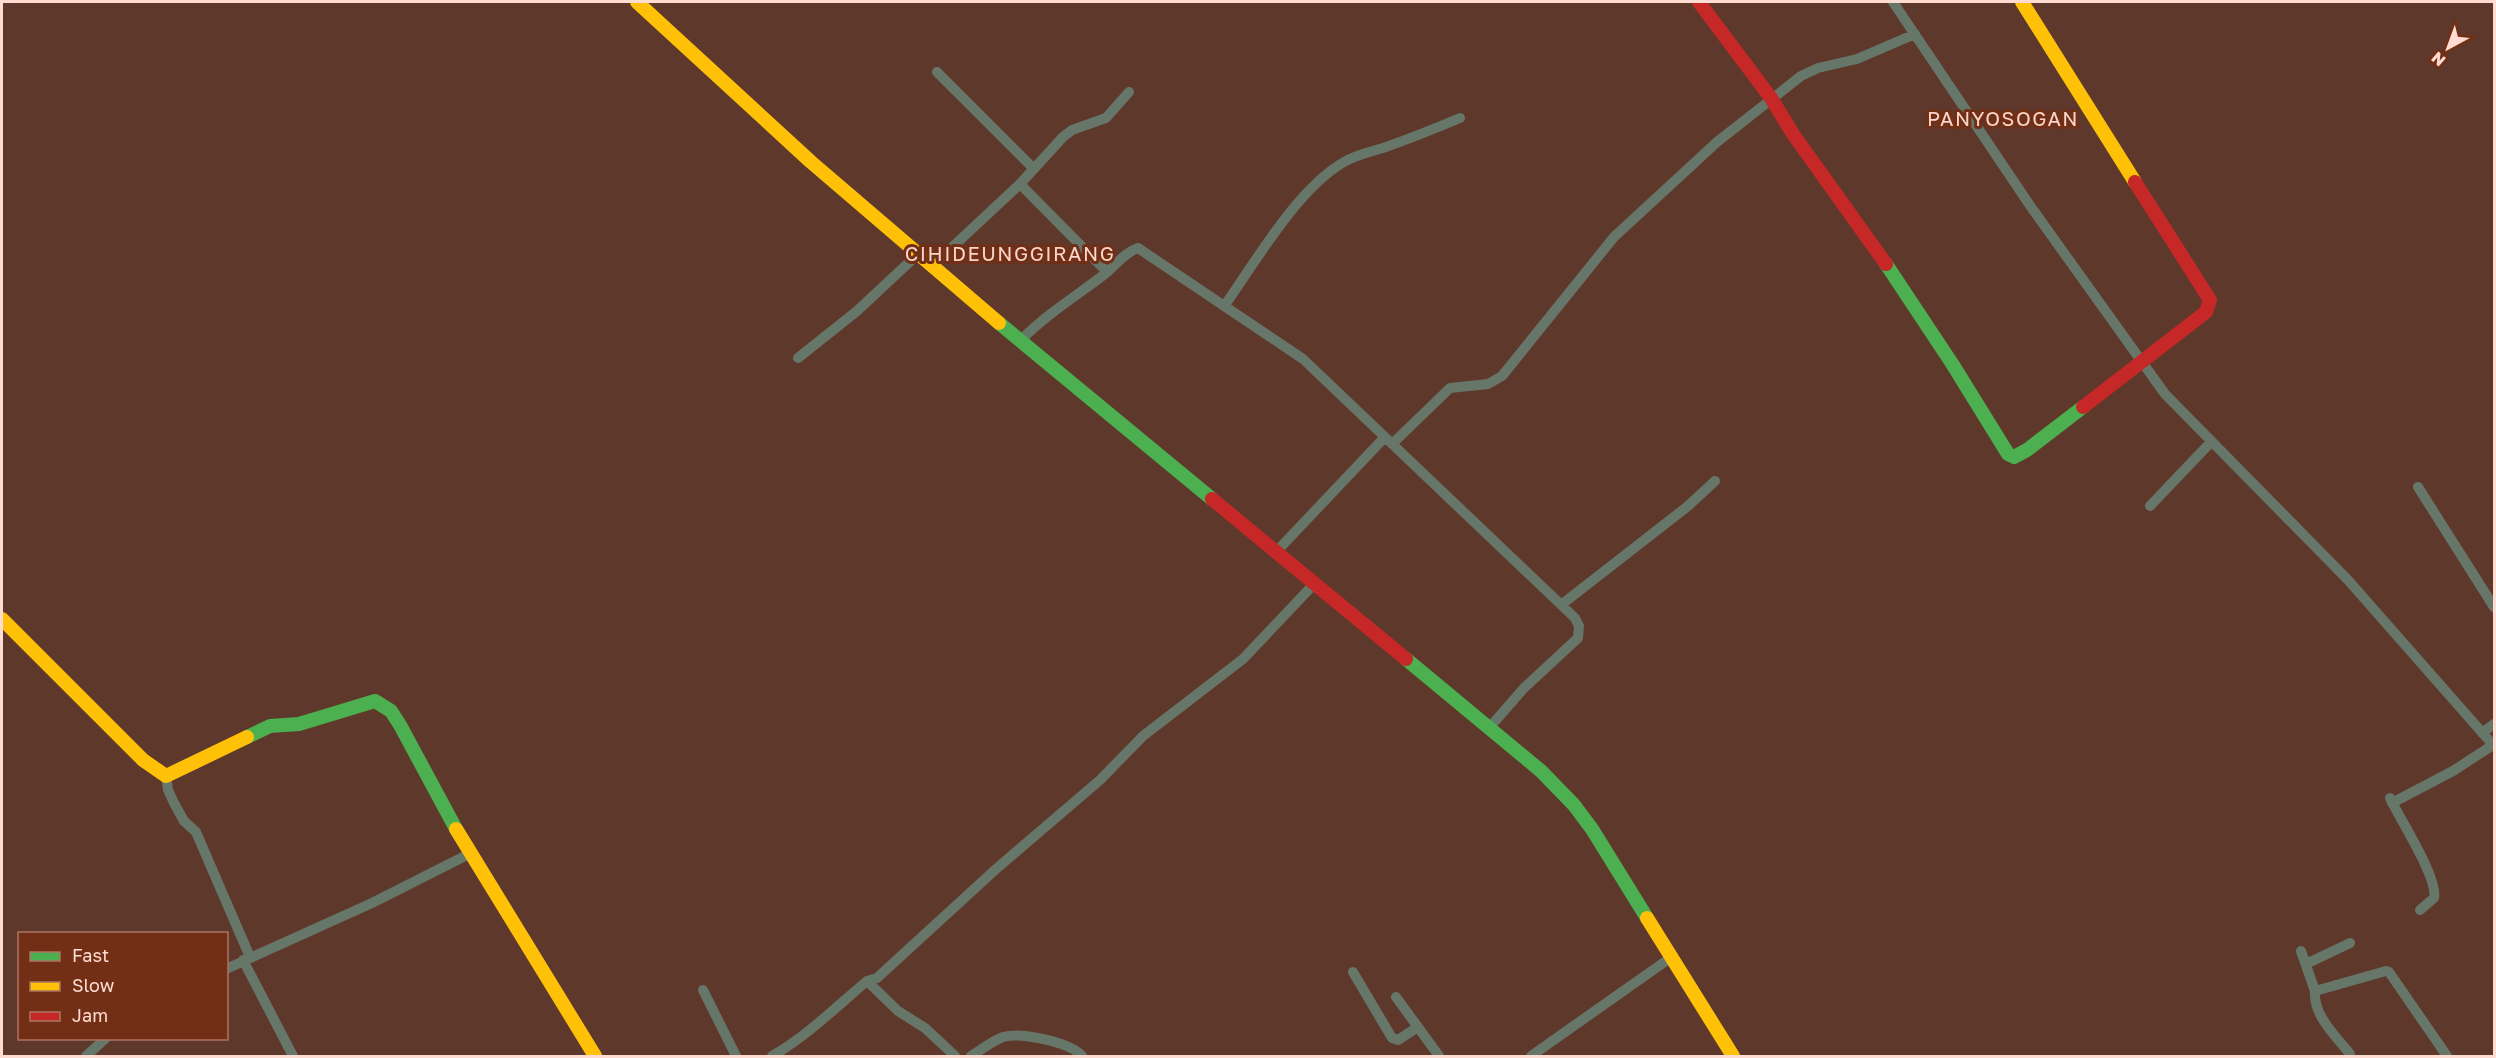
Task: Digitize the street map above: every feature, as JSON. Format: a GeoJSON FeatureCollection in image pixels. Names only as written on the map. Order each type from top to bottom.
{"type":"FeatureCollection","features":[{"type":"Feature","properties":{"kind":"street"},"geometry":{"type":"LineString","coordinates":[[637,2],[811,162],[931,267],[1541,771],[1574,805],[1673,956],[1733,1056]]}},
{"type":"Feature","properties":{"kind":"street"},"geometry":{"type":"LineString","coordinates":[[1699,2],[1771,98],[1793,134],[1873,245],[1953,365],[1992,430],[2010,456],[2014,457],[2027,450],[2143,363],[2205,312],[2210,300],[2022,2]]}},
{"type":"Feature","properties":{"kind":"street"},"geometry":{"type":"LineString","coordinates":[[1893,2],[2031,207],[2165,394],[2348,580],[2494,745],[2453,771],[2391,800],[2423,858],[2434,889],[2434,897],[2420,909]]}},
{"type":"Feature","properties":{"kind":"street"},"geometry":{"type":"LineString","coordinates":[[1276,552],[1388,441],[1450,388],[1488,384],[1502,376],[1614,237],[1712,147],[1771,98],[1801,76],[1818,68],[1857,59],[1915,34]]}},
{"type":"Feature","properties":{"kind":"street"},"geometry":{"type":"LineString","coordinates":[[937,72],[1034,169]]}},
{"type":"Feature","properties":{"kind":"street"},"geometry":{"type":"LineString","coordinates":[[931,267],[1020,184],[1064,136],[1071,130],[1106,118],[1129,92]]}},
{"type":"Feature","properties":{"kind":"street"},"geometry":{"type":"LineString","coordinates":[[1225,305],[1293,210],[1311,188],[1329,172],[1358,155],[1420,135],[1460,118]]}},
{"type":"Feature","properties":{"kind":"street"},"geometry":{"type":"LineString","coordinates":[[1020,184],[1107,272]]}},
{"type":"Feature","properties":{"kind":"street"},"geometry":{"type":"LineString","coordinates":[[1021,340],[1039,322],[1107,272],[1132,250],[1138,248],[1304,359],[1575,618],[1579,626],[1578,638],[1524,688],[1490,727]]}},
{"type":"Feature","properties":{"kind":"street"},"geometry":{"type":"LineString","coordinates":[[798,358],[857,311],[918,254]]}},
{"type":"Feature","properties":{"kind":"street"},"geometry":{"type":"LineString","coordinates":[[2150,506],[2211,442]]}},
{"type":"Feature","properties":{"kind":"street"},"geometry":{"type":"LineString","coordinates":[[1561,605],[1688,506],[1715,481]]}},
{"type":"Feature","properties":{"kind":"street"},"geometry":{"type":"LineString","coordinates":[[2418,487],[2494,607]]}},
{"type":"Feature","properties":{"kind":"street"},"geometry":{"type":"LineString","coordinates":[[772,1056],[796,1042],[867,981],[877,978],[996,869],[1100,780],[1143,736],[1243,659],[1314,584]]}},
{"type":"Feature","properties":{"kind":"street"},"geometry":{"type":"LineString","coordinates":[[2,619],[143,760],[166,776],[270,726],[287,727],[318,721],[375,701],[391,711],[469,854],[595,1056]]}},
{"type":"Feature","properties":{"kind":"street"},"geometry":{"type":"LineString","coordinates":[[2482,733],[2494,724]]}},
{"type":"Feature","properties":{"kind":"street"},"geometry":{"type":"LineString","coordinates":[[166,776],[168,790],[184,821],[196,832],[247,958],[293,1056]]}},
{"type":"Feature","properties":{"kind":"street"},"geometry":{"type":"LineString","coordinates":[[228,968],[372,903],[469,854]]}},
{"type":"Feature","properties":{"kind":"street"},"geometry":{"type":"LineString","coordinates":[[2306,964],[2350,943]]}},
{"type":"Feature","properties":{"kind":"street"},"geometry":{"type":"LineString","coordinates":[[2301,951],[2315,991],[2315,1001],[2320,1015],[2350,1054]]}},
{"type":"Feature","properties":{"kind":"street"},"geometry":{"type":"LineString","coordinates":[[1531,1056],[1673,956]]}},
{"type":"Feature","properties":{"kind":"street"},"geometry":{"type":"LineString","coordinates":[[1353,972],[1392,1038],[1398,1040],[1418,1027]]}},
{"type":"Feature","properties":{"kind":"street"},"geometry":{"type":"LineString","coordinates":[[2315,991],[2389,972],[2447,1056]]}},
{"type":"Feature","properties":{"kind":"street"},"geometry":{"type":"LineString","coordinates":[[867,981],[898,1011],[925,1028],[955,1056]]}},
{"type":"Feature","properties":{"kind":"street"},"geometry":{"type":"LineString","coordinates":[[703,990],[736,1056]]}},
{"type":"Feature","properties":{"kind":"street"},"geometry":{"type":"LineString","coordinates":[[1396,997],[1439,1056]]}},
{"type":"Feature","properties":{"kind":"street"},"geometry":{"type":"LineString","coordinates":[[971,1056],[1003,1037],[1014,1036],[1070,1046],[1082,1056]]}},
{"type":"Feature","properties":{"kind":"street"},"geometry":{"type":"LineString","coordinates":[[86,1056],[104,1040]]}},
{"type":"Feature","properties":{"kind":"traffic: fast"},"geometry":{"type":"LineString","coordinates":[[1886,264],[1953,365],[2008,454],[2014,457],[2027,450],[2083,407]]}},
{"type":"Feature","properties":{"kind":"traffic: fast"},"geometry":{"type":"LineString","coordinates":[[999,323],[1212,499]]}},
{"type":"Feature","properties":{"kind":"traffic: fast"},"geometry":{"type":"LineString","coordinates":[[1406,659],[1541,771],[1574,805],[1592,829],[1647,918]]}},
{"type":"Feature","properties":{"kind":"traffic: fast"},"geometry":{"type":"LineString","coordinates":[[247,737],[270,726],[299,724],[375,701],[391,711],[400,725],[456,829]]}},
{"type":"Feature","properties":{"kind":"traffic: slow"},"geometry":{"type":"LineString","coordinates":[[637,2],[811,162],[999,323]]}},
{"type":"Feature","properties":{"kind":"traffic: slow"},"geometry":{"type":"LineString","coordinates":[[2022,2],[2135,182]]}},
{"type":"Feature","properties":{"kind":"traffic: slow"},"geometry":{"type":"LineString","coordinates":[[2,619],[143,760],[166,776],[247,737]]}},
{"type":"Feature","properties":{"kind":"traffic: slow"},"geometry":{"type":"LineString","coordinates":[[456,829],[595,1056]]}},
{"type":"Feature","properties":{"kind":"traffic: slow"},"geometry":{"type":"LineString","coordinates":[[1647,918],[1733,1056]]}},
{"type":"Feature","properties":{"kind":"traffic: jam"},"geometry":{"type":"LineString","coordinates":[[1699,2],[1771,98],[1793,134],[1886,264]]}},
{"type":"Feature","properties":{"kind":"traffic: jam"},"geometry":{"type":"LineString","coordinates":[[2083,407],[2206,312],[2210,300],[2135,182]]}},
{"type":"Feature","properties":{"kind":"traffic: jam"},"geometry":{"type":"LineString","coordinates":[[1212,499],[1406,659]]}},
{"type":"Feature","properties":{"kind":"district","name":"PANYOSOGAN"},"geometry":{"type":"Point","coordinates":[2003,119]}},
{"type":"Feature","properties":{"kind":"district","name":"CIHIDEUNGGIRANG"},"geometry":{"type":"Point","coordinates":[1010,254]}}]}
